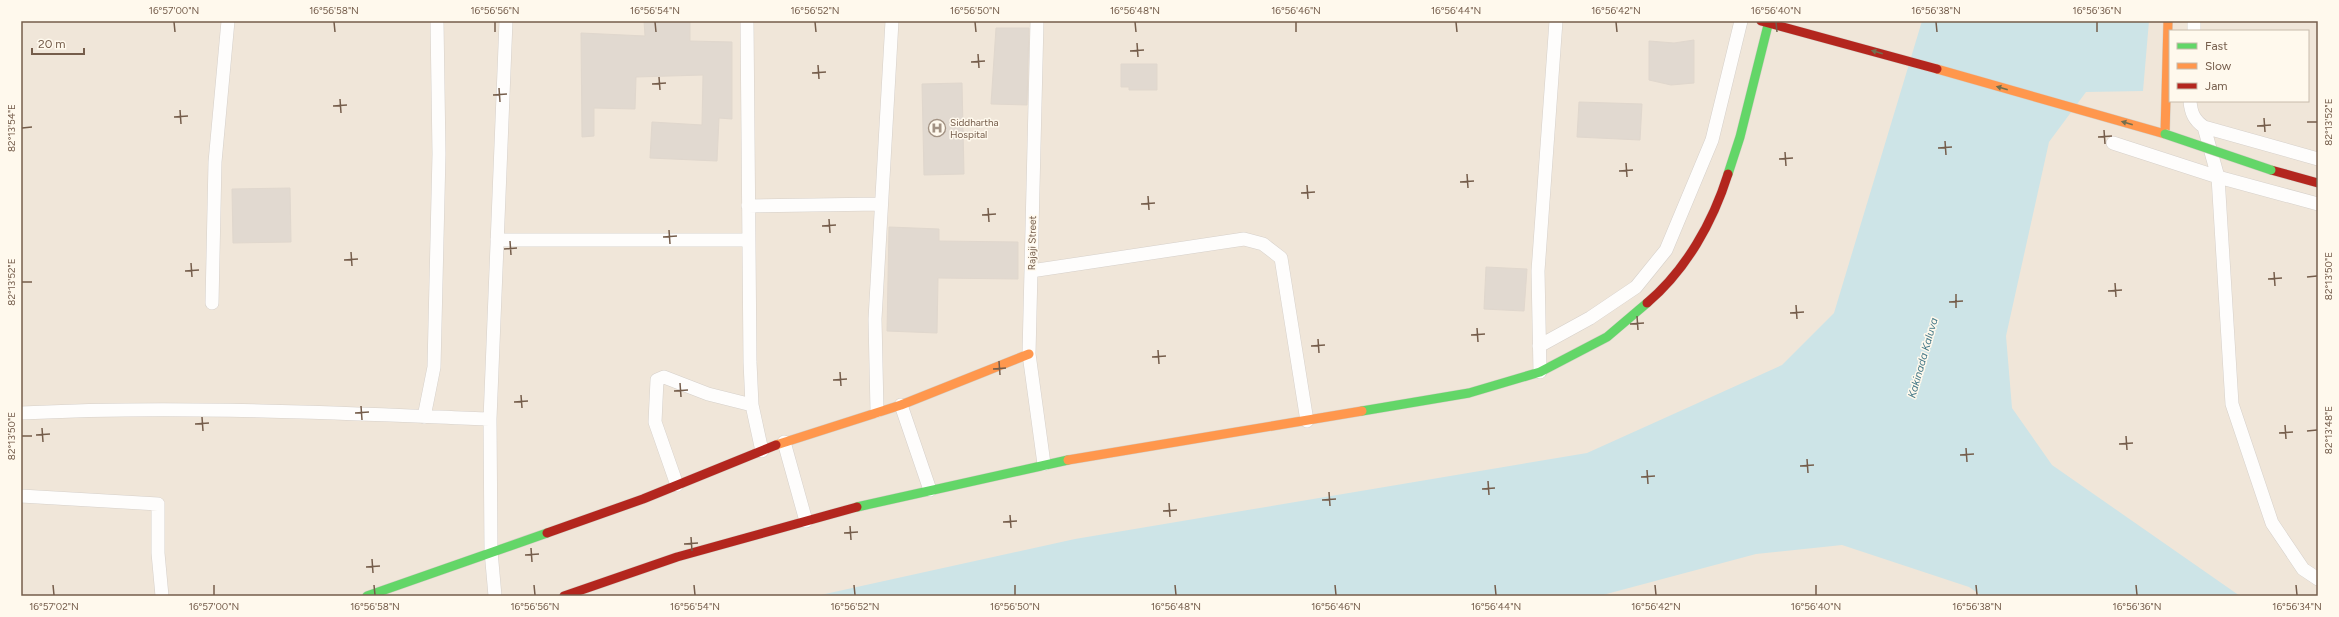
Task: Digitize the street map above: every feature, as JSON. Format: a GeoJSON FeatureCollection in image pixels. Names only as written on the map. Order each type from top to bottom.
{"type":"FeatureCollection","features":[{"type":"Feature","properties":{"kind":"main road"},"geometry":{"type":"LineString","coordinates":[[2165,134],[2168,21]]}},
{"type":"Feature","properties":{"kind":"main road"},"geometry":{"type":"LineString","coordinates":[[564,596],[677,557],[806,521],[930,490],[1044,464],[1469,393],[1540,372],[1607,337],[1661,291],[1696,244],[1721,195],[1740,138],[1766,22],[1814,34],[2165,134],[2271,170],[2318,183]]}},
{"type":"Feature","properties":{"kind":"main road"},"geometry":{"type":"LineString","coordinates":[[367,596],[677,485],[784,442],[901,404],[1029,354]]}},
{"type":"Feature","properties":{"kind":"street"},"geometry":{"type":"LineString","coordinates":[[212,303],[215,162],[228,21]]}},
{"type":"Feature","properties":{"kind":"street"},"geometry":{"type":"LineString","coordinates":[[424,416],[434,367],[439,154],[437,21]]}},
{"type":"Feature","properties":{"kind":"street"},"geometry":{"type":"LineString","coordinates":[[495,596],[491,551],[490,419],[506,21]]}},
{"type":"Feature","properties":{"kind":"street"},"geometry":{"type":"LineString","coordinates":[[747,21],[748,240],[752,405],[762,451]]}},
{"type":"Feature","properties":{"kind":"street"},"geometry":{"type":"LineString","coordinates":[[877,412],[875,319],[892,21]]}},
{"type":"Feature","properties":{"kind":"street","name":"Rajaji Street"},"geometry":{"type":"LineString","coordinates":[[1037,21],[1029,354],[1044,464]]}},
{"type":"Feature","properties":{"kind":"street"},"geometry":{"type":"LineString","coordinates":[[1540,372],[1538,271],[1556,21]]}},
{"type":"Feature","properties":{"kind":"street"},"geometry":{"type":"LineString","coordinates":[[1539,346],[1590,318],[1636,287],[1666,250],[1712,140],[1741,21]]}},
{"type":"Feature","properties":{"kind":"street"},"geometry":{"type":"LineString","coordinates":[[2190,102],[2191,112],[2196,122],[2204,127],[2318,159]]}},
{"type":"Feature","properties":{"kind":"street"},"geometry":{"type":"LineString","coordinates":[[2204,127],[2218,177],[2232,404],[2272,523],[2303,569],[2318,579]]}},
{"type":"Feature","properties":{"kind":"street"},"geometry":{"type":"LineString","coordinates":[[2113,143],[2218,177],[2318,204]]}},
{"type":"Feature","properties":{"kind":"street"},"geometry":{"type":"LineString","coordinates":[[748,206],[881,204]]}},
{"type":"Feature","properties":{"kind":"street"},"geometry":{"type":"LineString","coordinates":[[1031,271],[1244,239],[1263,244],[1281,258],[1307,421]]}},
{"type":"Feature","properties":{"kind":"street"},"geometry":{"type":"LineString","coordinates":[[497,240],[748,240]]}},
{"type":"Feature","properties":{"kind":"street"},"geometry":{"type":"LineString","coordinates":[[677,485],[655,422],[657,380],[664,377],[708,394],[752,405]]}},
{"type":"Feature","properties":{"kind":"street"},"geometry":{"type":"LineString","coordinates":[[901,404],[930,490]]}},
{"type":"Feature","properties":{"kind":"street"},"geometry":{"type":"LineString","coordinates":[[21,413],[67,410],[188,410],[490,419]]}},
{"type":"Feature","properties":{"kind":"street"},"geometry":{"type":"LineString","coordinates":[[784,442],[806,521]]}},
{"type":"Feature","properties":{"kind":"street"},"geometry":{"type":"LineString","coordinates":[[21,496],[158,504],[158,552],[162,596]]}},
{"type":"Feature","properties":{"kind":"shaded area"},"geometry":{"type":"Polygon","coordinates":[[[21,21],[2318,21],[2318,596],[21,596],[21,21]]]}},
{"type":"Feature","properties":{"kind":"water","name":"Kakinada Kaluva"},"geometry":{"type":"Polygon","coordinates":[[[1922,21],[2149,21],[2143,91],[2086,92],[2049,142],[2006,336],[2012,408],[2052,465],[2240,596],[1982,596],[1969,587],[1842,545],[1756,554],[1599,596],[816,596],[1075,539],[1587,453],[1782,365],[1834,313],[1922,21]]]}},
{"type":"Feature","properties":{"kind":"building"},"geometry":{"type":"Polygon","coordinates":[[[644,21],[690,21],[690,41],[732,42],[732,119],[719,118],[717,161],[650,158],[652,122],[702,125],[703,75],[636,77],[635,109],[594,108],[594,136],[582,137],[581,33],[645,36],[644,21]]]}},
{"type":"Feature","properties":{"kind":"building"},"geometry":{"type":"Polygon","coordinates":[[[996,28],[1029,28],[1027,105],[991,104],[996,28]]]}},
{"type":"Feature","properties":{"kind":"building"},"geometry":{"type":"Polygon","coordinates":[[[1694,40],[1694,83],[1671,85],[1649,80],[1649,41],[1674,43],[1694,40]]]}},
{"type":"Feature","properties":{"kind":"building"},"geometry":{"type":"Polygon","coordinates":[[[1121,64],[1157,64],[1157,90],[1129,90],[1129,87],[1121,87],[1121,64]]]}},
{"type":"Feature","properties":{"kind":"building"},"geometry":{"type":"Polygon","coordinates":[[[962,83],[964,174],[924,175],[922,84],[962,83]]]}},
{"type":"Feature","properties":{"kind":"building"},"geometry":{"type":"Polygon","coordinates":[[[1579,102],[1642,104],[1640,140],[1577,137],[1579,102]]]}},
{"type":"Feature","properties":{"kind":"building"},"geometry":{"type":"Polygon","coordinates":[[[290,188],[291,242],[233,243],[232,189],[290,188]]]}},
{"type":"Feature","properties":{"kind":"building"},"geometry":{"type":"Polygon","coordinates":[[[889,227],[939,229],[939,241],[1018,242],[1018,279],[938,278],[937,333],[887,331],[889,227]]]}},
{"type":"Feature","properties":{"kind":"building"},"geometry":{"type":"Polygon","coordinates":[[[1486,267],[1527,269],[1524,311],[1484,309],[1486,267]]]}},
{"type":"Feature","properties":{"kind":"traffic: fast"},"geometry":{"type":"LineString","coordinates":[[1728,174],[1740,137],[1769,21]]}},
{"type":"Feature","properties":{"kind":"traffic: fast"},"geometry":{"type":"LineString","coordinates":[[2165,134],[2271,170]]}},
{"type":"Feature","properties":{"kind":"traffic: fast"},"geometry":{"type":"LineString","coordinates":[[1362,411],[1469,393],[1540,372],[1607,337],[1647,303]]}},
{"type":"Feature","properties":{"kind":"traffic: fast"},"geometry":{"type":"LineString","coordinates":[[857,507],[1068,460]]}},
{"type":"Feature","properties":{"kind":"traffic: fast"},"geometry":{"type":"LineString","coordinates":[[367,596],[547,533]]}},
{"type":"Feature","properties":{"kind":"traffic: slow"},"geometry":{"type":"LineString","coordinates":[[2165,134],[2168,21]]}},
{"type":"Feature","properties":{"kind":"traffic: slow"},"geometry":{"type":"LineString","coordinates":[[1937,69],[2165,134]]}},
{"type":"Feature","properties":{"kind":"traffic: slow"},"geometry":{"type":"LineString","coordinates":[[776,445],[901,405],[1029,354]]}},
{"type":"Feature","properties":{"kind":"traffic: slow"},"geometry":{"type":"LineString","coordinates":[[1068,460],[1362,411]]}},
{"type":"Feature","properties":{"kind":"traffic: jam"},"geometry":{"type":"LineString","coordinates":[[1761,21],[1937,69]]}},
{"type":"Feature","properties":{"kind":"traffic: jam"},"geometry":{"type":"LineString","coordinates":[[2271,170],[2318,183]]}},
{"type":"Feature","properties":{"kind":"traffic: jam"},"geometry":{"type":"LineString","coordinates":[[1647,303],[1674,276],[1686,260],[1706,227],[1722,192],[1728,174]]}},
{"type":"Feature","properties":{"kind":"traffic: jam"},"geometry":{"type":"LineString","coordinates":[[547,533],[643,499],[776,445]]}},
{"type":"Feature","properties":{"kind":"traffic: jam"},"geometry":{"type":"LineString","coordinates":[[564,596],[677,557],[857,507]]}},
{"type":"Feature","properties":{"kind":"place","name":"Siddhartha Hospital"},"geometry":{"type":"Point","coordinates":[937,128]}}]}
